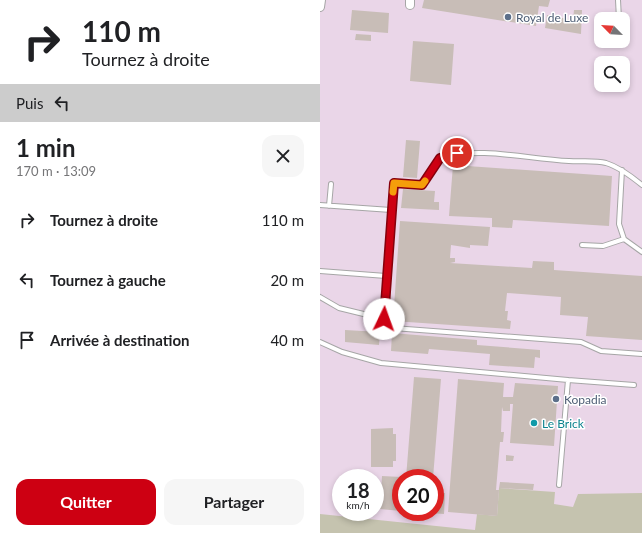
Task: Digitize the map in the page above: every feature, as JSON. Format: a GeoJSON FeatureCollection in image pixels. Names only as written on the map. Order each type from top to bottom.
{"type":"FeatureCollection","features":[{"type":"Feature","properties":{"kind":"street"},"geometry":{"type":"LineString","coordinates":[[320,7],[321,0]]}},
{"type":"Feature","properties":{"kind":"lane"},"geometry":{"type":"LineString","coordinates":[[618,0],[619,12]]}},
{"type":"Feature","properties":{"kind":"lane"},"geometry":{"type":"LineString","coordinates":[[384,319],[394,183],[422,185],[440,158],[457,153],[496,154],[604,163],[622,170],[642,185]]}},
{"type":"Feature","properties":{"kind":"lane"},"geometry":{"type":"LineString","coordinates":[[622,170],[619,224],[624,239],[642,252]]}},
{"type":"Feature","properties":{"kind":"lane"},"geometry":{"type":"LineString","coordinates":[[329,206],[331,184]]}},
{"type":"Feature","properties":{"kind":"lane"},"geometry":{"type":"LineString","coordinates":[[320,205],[391,210]]}},
{"type":"Feature","properties":{"kind":"lane"},"geometry":{"type":"LineString","coordinates":[[582,245],[603,246],[624,239]]}},
{"type":"Feature","properties":{"kind":"lane"},"geometry":{"type":"LineString","coordinates":[[320,271],[386,276]]}},
{"type":"Feature","properties":{"kind":"lane"},"geometry":{"type":"LineString","coordinates":[[320,297],[339,308],[384,319],[393,328],[582,342],[601,351],[642,354]]}},
{"type":"Feature","properties":{"kind":"lane"},"geometry":{"type":"LineString","coordinates":[[320,342],[342,352],[381,363],[634,385]]}},
{"type":"Feature","properties":{"kind":"lane"},"geometry":{"type":"LineString","coordinates":[[559,486],[568,380]]}},
{"type":"Feature","properties":{"kind":"shaded area"},"geometry":{"type":"Polygon","coordinates":[[[320,0],[642,0],[642,533],[320,533],[320,0]]]}},
{"type":"Feature","properties":{"kind":"shaded area"},"geometry":{"type":"Polygon","coordinates":[[[499,488],[555,492],[554,504],[573,507],[578,494],[642,493],[642,533],[320,533],[320,514],[332,515],[332,521],[384,521],[475,530],[477,514],[497,516],[499,488]]]}},
{"type":"Feature","properties":{"kind":"building","name":"Royal de Luxe"},"geometry":{"type":"Polygon","coordinates":[[[424,0],[550,0],[548,7],[539,6],[536,26],[422,8],[424,0]]]}},
{"type":"Feature","properties":{"kind":"building"},"geometry":{"type":"Polygon","coordinates":[[[352,10],[389,13],[388,33],[350,30],[352,10]]]}},
{"type":"Feature","properties":{"kind":"building"},"geometry":{"type":"Polygon","coordinates":[[[574,10],[582,10],[581,34],[545,28],[547,15],[573,20],[574,10]]]}},
{"type":"Feature","properties":{"kind":"building"},"geometry":{"type":"Polygon","coordinates":[[[356,34],[371,35],[371,41],[355,40],[356,34]]]}},
{"type":"Feature","properties":{"kind":"building"},"geometry":{"type":"Polygon","coordinates":[[[413,41],[454,44],[451,85],[410,81],[413,41]]]}},
{"type":"Feature","properties":{"kind":"building"},"geometry":{"type":"Polygon","coordinates":[[[406,140],[420,141],[417,178],[403,177],[406,140]]]}},
{"type":"Feature","properties":{"kind":"building"},"geometry":{"type":"Polygon","coordinates":[[[453,165],[612,176],[609,226],[513,220],[512,228],[492,227],[492,218],[449,216],[453,165]]]}},
{"type":"Feature","properties":{"kind":"building"},"geometry":{"type":"Polygon","coordinates":[[[403,189],[435,191],[434,202],[439,202],[439,210],[401,208],[403,189]]]}},
{"type":"Feature","properties":{"kind":"building"},"geometry":{"type":"Polygon","coordinates":[[[400,221],[490,227],[488,246],[470,245],[470,248],[451,245],[450,258],[455,258],[455,262],[450,263],[532,268],[533,261],[554,262],[554,270],[642,276],[642,340],[586,336],[588,317],[560,315],[561,297],[507,293],[505,311],[508,311],[507,320],[511,321],[510,329],[393,321],[400,221]]]}},
{"type":"Feature","properties":{"kind":"building"},"geometry":{"type":"Polygon","coordinates":[[[345,330],[380,332],[379,345],[345,342],[345,330]]]}},
{"type":"Feature","properties":{"kind":"building"},"geometry":{"type":"Polygon","coordinates":[[[392,333],[477,340],[477,345],[540,350],[540,358],[535,357],[534,368],[489,365],[490,354],[429,349],[428,354],[391,351],[392,333]]]}},
{"type":"Feature","properties":{"kind":"building"},"geometry":{"type":"Polygon","coordinates":[[[414,377],[441,379],[434,469],[407,469],[414,377]]]}},
{"type":"Feature","properties":{"kind":"building"},"geometry":{"type":"Polygon","coordinates":[[[458,379],[504,383],[503,397],[513,397],[515,383],[558,386],[554,446],[510,443],[513,404],[510,404],[510,411],[503,411],[502,407],[501,432],[504,432],[503,442],[500,442],[496,490],[499,490],[497,516],[448,512],[458,379]]]}},
{"type":"Feature","properties":{"kind":"building"},"geometry":{"type":"Polygon","coordinates":[[[393,428],[393,434],[396,434],[396,461],[393,461],[393,467],[371,467],[371,429],[393,428]]]}},
{"type":"Feature","properties":{"kind":"building"},"geometry":{"type":"Polygon","coordinates":[[[506,455],[514,456],[513,461],[506,461],[506,455]]]}},
{"type":"Feature","properties":{"kind":"building"},"geometry":{"type":"Polygon","coordinates":[[[384,476],[392,477],[392,510],[384,509],[384,476]]]}},
{"type":"Feature","properties":{"kind":"building"},"geometry":{"type":"Polygon","coordinates":[[[500,482],[534,484],[533,490],[499,488],[500,482]]]}},
{"type":"Feature","properties":{"kind":"building"},"geometry":{"type":"Polygon","coordinates":[[[444,493],[445,493],[444,514],[444,493]]]}},
{"type":"Feature","properties":{"kind":"slow traffic"},"geometry":{"type":"LineString","coordinates":[[393,192],[394,183],[422,185],[425,181]]}},
{"type":"Feature","properties":{"kind":"place","name":"Royal de Luxe"},"geometry":{"type":"Point","coordinates":[508,17]}},
{"type":"Feature","properties":{"kind":"place","name":"Kopadia"},"geometry":{"type":"Point","coordinates":[556,399]}},
{"type":"Feature","properties":{"kind":"place","name":"Le Brick"},"geometry":{"type":"Point","coordinates":[534,423]}},
{"type":"Feature","properties":{"kind":"route"},"geometry":{"type":"LineString","coordinates":[[384,319],[394,183],[422,185],[440,158],[457,153]]}}]}
